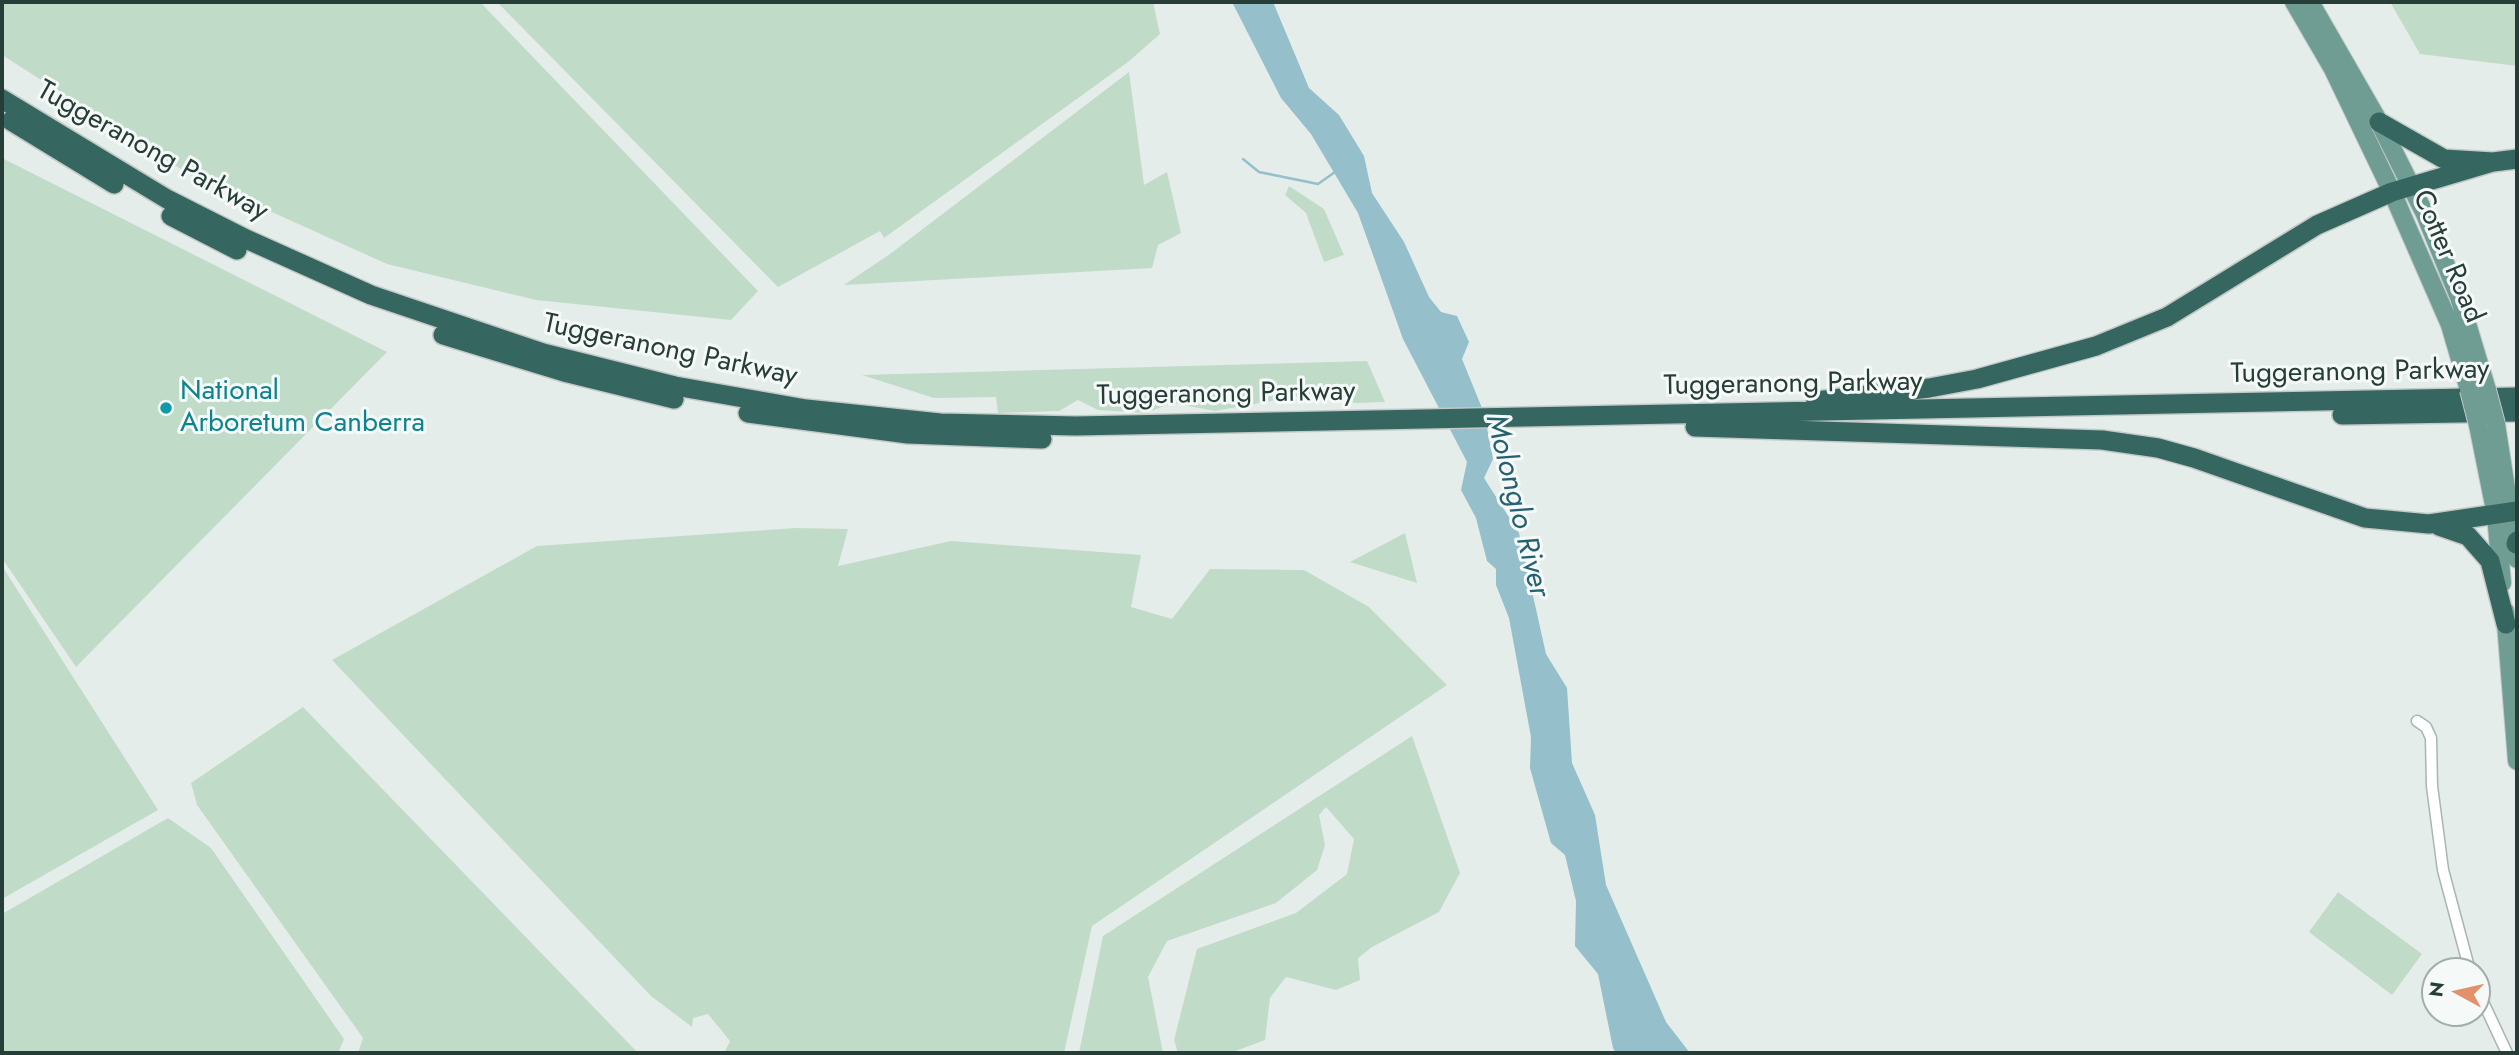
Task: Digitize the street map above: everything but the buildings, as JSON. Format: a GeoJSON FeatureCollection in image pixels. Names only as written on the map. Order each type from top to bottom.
{"type":"FeatureCollection","features":[{"type":"Feature","properties":{"kind":"highway","name":"Tuggeranong Parkway"},"geometry":{"type":"LineString","coordinates":[[2,99],[127,177],[246,239],[330,277],[457,326],[542,353],[630,375],[806,409],[940,423],[1329,428]]}},
{"type":"Feature","properties":{"kind":"highway","name":"Tuggeranong Parkway"},"geometry":{"type":"LineString","coordinates":[[2,115],[152,206],[299,278],[481,348],[627,389],[778,419],[908,434],[1050,439],[1329,428],[1600,422],[1718,414],[2517,397]]}},
{"type":"Feature","properties":{"kind":"highway"},"geometry":{"type":"LineString","coordinates":[[2379,122],[2444,159],[2493,162]]}},
{"type":"Feature","properties":{"kind":"highway"},"geometry":{"type":"LineString","coordinates":[[1718,414],[1929,388],[1977,379],[2096,346],[2167,317],[2317,225],[2392,192],[2493,162],[2517,159]]}},
{"type":"Feature","properties":{"kind":"highway","name":"Tuggeranong Parkway"},"geometry":{"type":"LineString","coordinates":[[1600,422],[1670,426],[2517,412]]}},
{"type":"Feature","properties":{"kind":"highway"},"geometry":{"type":"LineString","coordinates":[[1670,426],[2102,439],[2158,448],[2365,518],[2429,524],[2468,536],[2481,550],[2494,572],[2506,624]]}},
{"type":"Feature","properties":{"kind":"highway"},"geometry":{"type":"LineString","coordinates":[[2429,524],[2508,513]]}},
{"type":"Feature","properties":{"kind":"main road","name":"Cotter Road"},"geometry":{"type":"LineString","coordinates":[[2294,2],[2333,69],[2392,192],[2478,390]]}},
{"type":"Feature","properties":{"kind":"main road","name":"Cotter Road"},"geometry":{"type":"LineString","coordinates":[[2310,2],[2379,122],[2412,186],[2459,298],[2478,390],[2517,548]]}},
{"type":"Feature","properties":{"kind":"main road","name":"Cotter Road"},"geometry":{"type":"LineString","coordinates":[[2508,513],[2506,624],[2517,761]]}},
{"type":"Feature","properties":{"kind":"street"},"geometry":{"type":"LineString","coordinates":[[2417,721],[2426,727],[2431,738],[2432,786],[2442,860],[2466,957]]}},
{"type":"Feature","properties":{"kind":"street"},"geometry":{"type":"LineString","coordinates":[[2491,1019],[2507,1053]]}},
{"type":"Feature","properties":{"kind":"green space"},"geometry":{"type":"Polygon","coordinates":[[[2,2],[480,2],[758,291],[731,320],[536,300],[387,264],[192,176],[2,55],[2,2]]]}},
{"type":"Feature","properties":{"kind":"green space"},"geometry":{"type":"Polygon","coordinates":[[[497,2],[1153,2],[1160,34],[1128,62],[884,238],[880,231],[778,287],[497,2]]]}},
{"type":"Feature","properties":{"kind":"green space"},"geometry":{"type":"Polygon","coordinates":[[[2390,2],[2517,2],[2517,66],[2420,54],[2390,2]]]}},
{"type":"Feature","properties":{"kind":"green space"},"geometry":{"type":"Polygon","coordinates":[[[1129,72],[1144,185],[1167,172],[1181,233],[1158,245],[1152,268],[844,285],[890,254],[1129,72]]]}},
{"type":"Feature","properties":{"kind":"green space","name":"National Arboretum Canberra"},"geometry":{"type":"Polygon","coordinates":[[[2,158],[387,352],[76,667],[2,558],[2,158]]]}},
{"type":"Feature","properties":{"kind":"green space"},"geometry":{"type":"Polygon","coordinates":[[[1289,186],[1324,209],[1344,255],[1324,262],[1306,213],[1285,195],[1289,186]]]}},
{"type":"Feature","properties":{"kind":"green space"},"geometry":{"type":"Polygon","coordinates":[[[1367,361],[1385,402],[1357,403],[1310,394],[1215,411],[1172,403],[1146,413],[1098,410],[1078,400],[1059,411],[998,413],[996,397],[934,398],[862,375],[1367,361]]]}},
{"type":"Feature","properties":{"kind":"green space"},"geometry":{"type":"Polygon","coordinates":[[[796,528],[848,529],[838,566],[951,541],[1141,555],[1131,607],[1172,619],[1210,569],[1304,570],[1369,607],[1447,685],[1092,926],[1064,1053],[724,1053],[730,1041],[708,1014],[693,1018],[692,1027],[651,996],[332,660],[537,546],[796,528]]]}},
{"type":"Feature","properties":{"kind":"green space"},"geometry":{"type":"Polygon","coordinates":[[[1405,533],[1417,583],[1350,562],[1405,533]]]}},
{"type":"Feature","properties":{"kind":"green space"},"geometry":{"type":"Polygon","coordinates":[[[2,566],[158,810],[2,899],[2,566]]]}},
{"type":"Feature","properties":{"kind":"green space"},"geometry":{"type":"Polygon","coordinates":[[[303,707],[638,1053],[358,1053],[363,1038],[197,805],[191,783],[303,707]]]}},
{"type":"Feature","properties":{"kind":"green space"},"geometry":{"type":"Polygon","coordinates":[[[1412,736],[1460,873],[1439,912],[1372,947],[1358,958],[1360,980],[1336,990],[1286,977],[1270,998],[1265,1040],[1230,1053],[1178,1053],[1174,1040],[1197,949],[1296,913],[1347,874],[1354,839],[1326,807],[1319,815],[1325,845],[1317,870],[1276,903],[1167,941],[1148,977],[1163,1053],[1079,1053],[1103,936],[1412,736]]]}},
{"type":"Feature","properties":{"kind":"green space"},"geometry":{"type":"Polygon","coordinates":[[[168,818],[211,848],[344,1039],[338,1053],[2,1053],[2,914],[168,818]]]}},
{"type":"Feature","properties":{"kind":"green space"},"geometry":{"type":"Polygon","coordinates":[[[2338,892],[2422,954],[2392,995],[2309,932],[2338,892]]]}},
{"type":"Feature","properties":{"kind":"water","name":"Molonglo River"},"geometry":{"type":"Polygon","coordinates":[[[1232,2],[1273,2],[1309,88],[1339,115],[1364,156],[1372,193],[1404,242],[1429,297],[1441,312],[1457,316],[1469,342],[1462,359],[1484,413],[1493,459],[1484,478],[1519,533],[1546,654],[1567,688],[1572,763],[1595,815],[1606,885],[1666,1022],[1690,1053],[1616,1053],[1613,1048],[1598,974],[1575,946],[1576,901],[1565,855],[1551,843],[1530,768],[1531,737],[1509,618],[1496,585],[1496,569],[1487,561],[1476,518],[1461,490],[1467,462],[1403,339],[1358,213],[1311,134],[1281,98],[1232,2]]]}},
{"type":"Feature","properties":{"kind":"waterway"},"geometry":{"type":"LineString","coordinates":[[1243,159],[1259,172],[1318,184],[1335,172]]}},
{"type":"Feature","properties":{"kind":"place","name":"National Arboretum Canberra"},"geometry":{"type":"Point","coordinates":[166,408]}}]}
